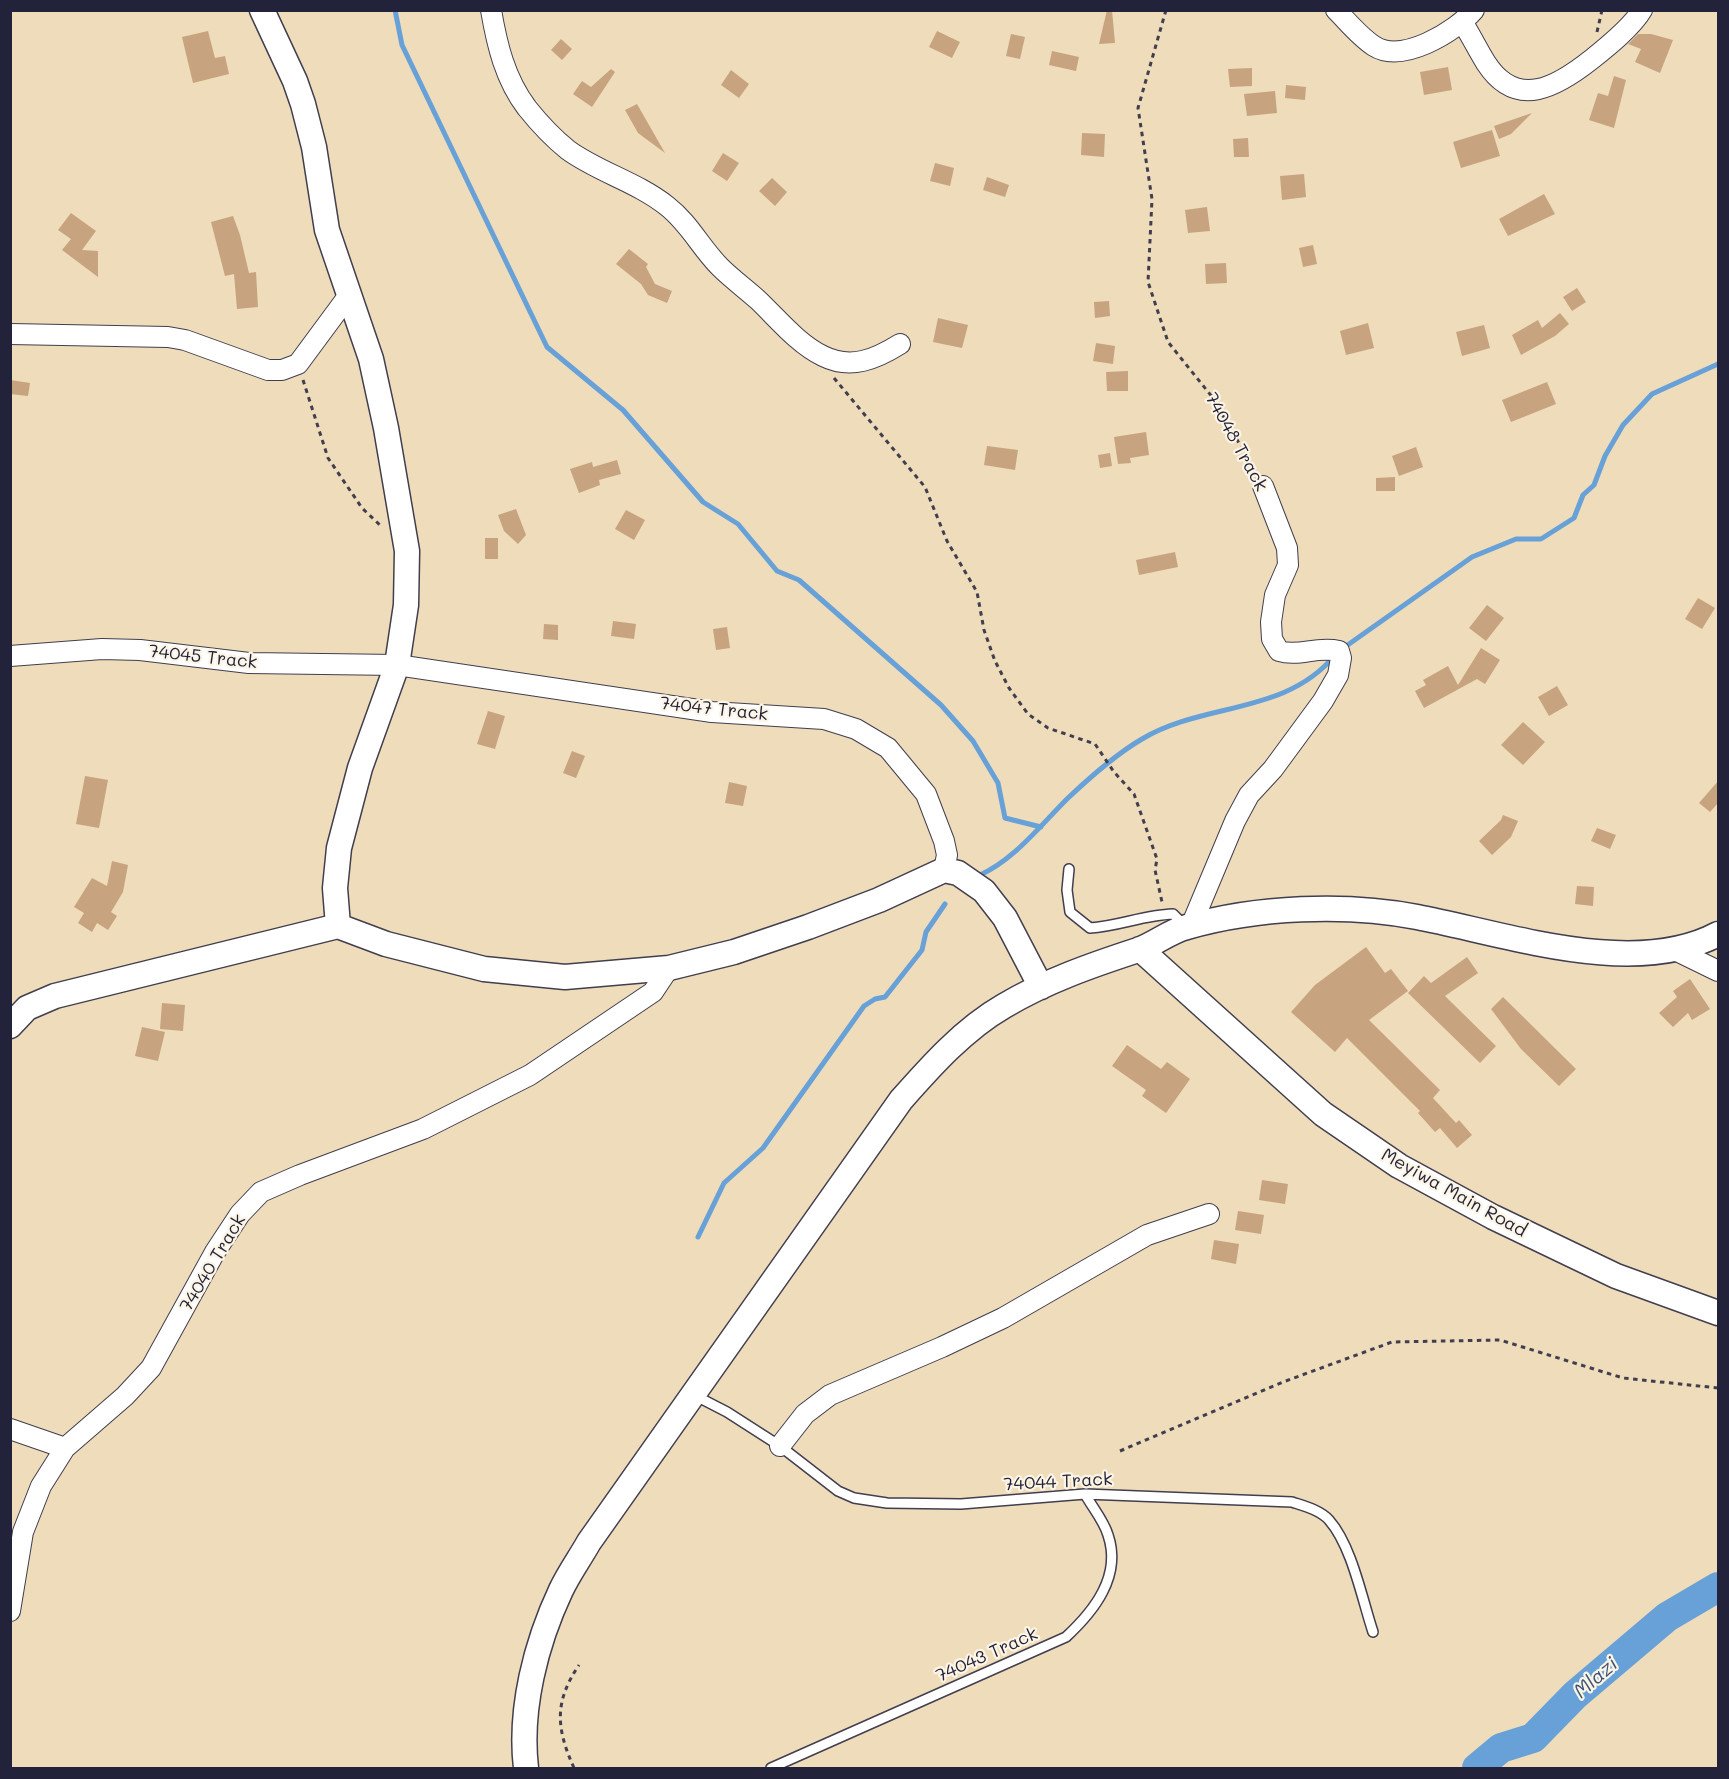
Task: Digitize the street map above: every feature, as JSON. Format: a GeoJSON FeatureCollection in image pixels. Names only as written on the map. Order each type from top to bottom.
{"type":"FeatureCollection","features":[{"type":"Feature","properties":{"kind":"street"},"geometry":{"type":"LineString","coordinates":[[262,10],[295,81],[303,104],[314,147],[327,230],[371,359],[386,428],[405,542],[406,605],[397,665],[360,768],[339,848],[335,888],[338,926]]}},
{"type":"Feature","properties":{"kind":"street"},"geometry":{"type":"LineString","coordinates":[[491,10],[503,65],[525,106],[543,127],[569,150],[651,193],[669,207],[720,267],[804,343],[823,356],[843,363],[859,363],[881,355],[900,344]]}},
{"type":"Feature","properties":{"kind":"street"},"geometry":{"type":"LineString","coordinates":[[1336,10],[1375,47],[1394,51],[1438,39],[1468,16],[1487,65],[1508,83],[1528,92],[1546,88],[1573,75],[1610,45],[1641,10]]}},
{"type":"Feature","properties":{"kind":"street"},"geometry":{"type":"LineString","coordinates":[[10,334],[168,337],[185,340],[268,370],[282,370],[298,364],[349,295]]}},
{"type":"Feature","properties":{"kind":"street","name":"74048 Track"},"geometry":{"type":"LineString","coordinates":[[1188,926],[1235,820],[1250,795],[1273,770],[1323,701],[1340,665],[1338,651],[1324,648],[1290,654],[1279,651],[1272,639],[1275,596],[1288,565],[1287,548],[1263,486]]}},
{"type":"Feature","properties":{"kind":"street","name":"74045 Track"},"geometry":{"type":"LineString","coordinates":[[10,656],[112,649],[140,650],[249,663],[397,665]]}},
{"type":"Feature","properties":{"kind":"street","name":"74047 Track"},"geometry":{"type":"LineString","coordinates":[[397,665],[712,712],[824,719],[855,729],[888,748],[926,795],[944,841],[951,872]]}},
{"type":"Feature","properties":{"kind":"street"},"geometry":{"type":"LineString","coordinates":[[10,1026],[27,1008],[55,996],[338,926],[386,944],[484,969],[565,976],[669,968],[734,952],[808,927],[951,872],[984,891],[1005,918],[1041,987]]}},
{"type":"Feature","properties":{"kind":"street"},"geometry":{"type":"LineString","coordinates":[[526,1768],[528,1705],[537,1650],[561,1589],[589,1542],[901,1100],[936,1061],[1003,1006],[1094,963],[1140,949],[1188,926],[1254,915],[1304,910],[1358,910],[1414,916],[1591,952],[1638,955],[1673,949],[1719,934]]}},
{"type":"Feature","properties":{"kind":"street","name":"Meyiwa Main Road"},"geometry":{"type":"LineString","coordinates":[[1140,949],[1323,1114],[1399,1166],[1493,1217],[1616,1276],[1719,1313]]}},
{"type":"Feature","properties":{"kind":"street"},"geometry":{"type":"LineString","coordinates":[[1673,949],[1719,971]]}},
{"type":"Feature","properties":{"kind":"street","name":"74040 Track"},"geometry":{"type":"LineString","coordinates":[[10,1611],[23,1532],[41,1486],[65,1449],[125,1396],[151,1368],[215,1252],[240,1214],[261,1192],[423,1129],[530,1075],[653,992],[669,968]]}},
{"type":"Feature","properties":{"kind":"street"},"geometry":{"type":"LineString","coordinates":[[780,1446],[805,1414],[830,1395],[1003,1318],[1147,1235],[1209,1214]]}},
{"type":"Feature","properties":{"kind":"street"},"geometry":{"type":"LineString","coordinates":[[10,1429],[65,1449]]}},
{"type":"Feature","properties":{"kind":"lane"},"geometry":{"type":"LineString","coordinates":[[1070,869],[1067,890],[1070,912],[1090,928],[1111,927],[1152,914],[1173,914],[1188,926]]}},
{"type":"Feature","properties":{"kind":"lane","name":"74044 Track"},"geometry":{"type":"LineString","coordinates":[[694,1395],[727,1412],[780,1446],[838,1491],[854,1498],[887,1503],[961,1504],[1085,1494],[1292,1502],[1311,1508],[1328,1518],[1336,1531],[1348,1558],[1373,1632]]}},
{"type":"Feature","properties":{"kind":"lane","name":"74043 Track"},"geometry":{"type":"LineString","coordinates":[[771,1768],[1066,1637],[1091,1614],[1106,1585],[1111,1558],[1108,1534],[1085,1494]]}},
{"type":"Feature","properties":{"kind":"path","name":"74048 Track"},"geometry":{"type":"LineString","coordinates":[[1166,10],[1138,108],[1152,199],[1148,282],[1168,342],[1213,398],[1263,486]]}},
{"type":"Feature","properties":{"kind":"path"},"geometry":{"type":"LineString","coordinates":[[298,364],[328,458],[362,508],[384,529]]}},
{"type":"Feature","properties":{"kind":"path"},"geometry":{"type":"LineString","coordinates":[[831,374],[925,487],[946,542],[977,592],[984,630],[995,661],[1009,688],[1028,714],[1048,728],[1095,744],[1114,772],[1134,794],[1157,859],[1155,870],[1165,914]]}},
{"type":"Feature","properties":{"kind":"path"},"geometry":{"type":"LineString","coordinates":[[1120,1451],[1283,1382],[1392,1342],[1500,1340],[1623,1378],[1719,1388]]}},
{"type":"Feature","properties":{"kind":"path"},"geometry":{"type":"LineString","coordinates":[[574,1768],[561,1729],[560,1704],[566,1684],[579,1665]]}},
{"type":"Feature","properties":{"kind":"building"},"geometry":{"type":"Polygon","coordinates":[[[1107,10],[1112,10],[1115,43],[1099,44],[1107,10]]]}},
{"type":"Feature","properties":{"kind":"building"},"geometry":{"type":"Polygon","coordinates":[[[208,31],[215,58],[225,56],[229,74],[193,83],[182,37],[208,31]]]}},
{"type":"Feature","properties":{"kind":"building"},"geometry":{"type":"Polygon","coordinates":[[[937,31],[960,42],[952,58],[929,47],[937,31]]]}},
{"type":"Feature","properties":{"kind":"building"},"geometry":{"type":"Polygon","coordinates":[[[1011,34],[1025,37],[1020,59],[1006,56],[1011,34]]]}},
{"type":"Feature","properties":{"kind":"building"},"geometry":{"type":"Polygon","coordinates":[[[1638,34],[1651,34],[1673,40],[1660,73],[1635,62],[1641,49],[1628,44],[1638,34]]]}},
{"type":"Feature","properties":{"kind":"building"},"geometry":{"type":"Polygon","coordinates":[[[561,39],[572,49],[562,60],[551,50],[561,39]]]}},
{"type":"Feature","properties":{"kind":"building"},"geometry":{"type":"Polygon","coordinates":[[[1052,51],[1079,57],[1076,71],[1049,65],[1052,51]]]}},
{"type":"Feature","properties":{"kind":"building"},"geometry":{"type":"Polygon","coordinates":[[[1448,67],[1452,90],[1424,95],[1420,72],[1448,67]]]}},
{"type":"Feature","properties":{"kind":"building"},"geometry":{"type":"Polygon","coordinates":[[[1252,68],[1252,86],[1230,87],[1228,69],[1252,68]]]}},
{"type":"Feature","properties":{"kind":"building"},"geometry":{"type":"Polygon","coordinates":[[[611,69],[615,72],[592,107],[573,94],[582,81],[591,87],[611,69]]]}},
{"type":"Feature","properties":{"kind":"building"},"geometry":{"type":"Polygon","coordinates":[[[731,70],[749,84],[739,98],[721,85],[731,70]]]}},
{"type":"Feature","properties":{"kind":"building"},"geometry":{"type":"Polygon","coordinates":[[[1614,76],[1626,80],[1614,128],[1589,120],[1598,93],[1608,96],[1614,76]]]}},
{"type":"Feature","properties":{"kind":"building"},"geometry":{"type":"Polygon","coordinates":[[[1286,85],[1306,87],[1305,100],[1285,98],[1286,85]]]}},
{"type":"Feature","properties":{"kind":"building"},"geometry":{"type":"Polygon","coordinates":[[[1275,91],[1277,113],[1247,116],[1244,94],[1275,91]]]}},
{"type":"Feature","properties":{"kind":"building"},"geometry":{"type":"Polygon","coordinates":[[[637,104],[665,153],[638,133],[625,110],[637,104]]]}},
{"type":"Feature","properties":{"kind":"building"},"geometry":{"type":"Polygon","coordinates":[[[1532,113],[1511,134],[1499,139],[1494,126],[1532,113]]]}},
{"type":"Feature","properties":{"kind":"building"},"geometry":{"type":"Polygon","coordinates":[[[1492,130],[1500,156],[1461,168],[1453,142],[1492,130]]]}},
{"type":"Feature","properties":{"kind":"building"},"geometry":{"type":"Polygon","coordinates":[[[1082,133],[1105,134],[1104,157],[1081,155],[1082,133]]]}},
{"type":"Feature","properties":{"kind":"building"},"geometry":{"type":"Polygon","coordinates":[[[1248,138],[1249,157],[1234,157],[1233,139],[1248,138]]]}},
{"type":"Feature","properties":{"kind":"building"},"geometry":{"type":"Polygon","coordinates":[[[723,153],[739,163],[727,181],[712,171],[723,153]]]}},
{"type":"Feature","properties":{"kind":"building"},"geometry":{"type":"Polygon","coordinates":[[[935,163],[954,168],[950,186],[930,181],[935,163]]]}},
{"type":"Feature","properties":{"kind":"building"},"geometry":{"type":"Polygon","coordinates":[[[1304,174],[1306,197],[1282,200],[1280,176],[1304,174]]]}},
{"type":"Feature","properties":{"kind":"building"},"geometry":{"type":"Polygon","coordinates":[[[987,177],[1009,185],[1005,197],[983,190],[987,177]]]}},
{"type":"Feature","properties":{"kind":"building"},"geometry":{"type":"Polygon","coordinates":[[[772,178],[787,192],[775,206],[759,191],[772,178]]]}},
{"type":"Feature","properties":{"kind":"building"},"geometry":{"type":"Polygon","coordinates":[[[1544,194],[1555,214],[1508,236],[1499,219],[1544,194]]]}},
{"type":"Feature","properties":{"kind":"building"},"geometry":{"type":"Polygon","coordinates":[[[1207,207],[1210,231],[1188,233],[1185,210],[1207,207]]]}},
{"type":"Feature","properties":{"kind":"building"},"geometry":{"type":"Polygon","coordinates":[[[71,213],[96,231],[82,250],[98,251],[98,277],[62,250],[71,239],[58,230],[71,213]]]}},
{"type":"Feature","properties":{"kind":"building"},"geometry":{"type":"Polygon","coordinates":[[[233,216],[249,273],[256,272],[258,307],[237,309],[234,274],[225,276],[211,222],[233,216]]]}},
{"type":"Feature","properties":{"kind":"building"},"geometry":{"type":"Polygon","coordinates":[[[1313,245],[1317,264],[1303,267],[1299,248],[1313,245]]]}},
{"type":"Feature","properties":{"kind":"building"},"geometry":{"type":"Polygon","coordinates":[[[629,249],[648,264],[646,267],[655,284],[672,291],[667,303],[648,295],[641,284],[616,264],[629,249]]]}},
{"type":"Feature","properties":{"kind":"building"},"geometry":{"type":"Polygon","coordinates":[[[1226,263],[1227,283],[1206,284],[1205,264],[1226,263]]]}},
{"type":"Feature","properties":{"kind":"building"},"geometry":{"type":"Polygon","coordinates":[[[1577,288],[1586,302],[1572,311],[1563,297],[1577,288]]]}},
{"type":"Feature","properties":{"kind":"building"},"geometry":{"type":"Polygon","coordinates":[[[1109,301],[1110,316],[1095,318],[1094,302],[1109,301]]]}},
{"type":"Feature","properties":{"kind":"building"},"geometry":{"type":"Polygon","coordinates":[[[1560,313],[1569,324],[1555,336],[1521,355],[1512,335],[1538,320],[1542,328],[1560,313]]]}},
{"type":"Feature","properties":{"kind":"building"},"geometry":{"type":"Polygon","coordinates":[[[938,318],[968,325],[962,348],[933,342],[938,318]]]}},
{"type":"Feature","properties":{"kind":"building"},"geometry":{"type":"Polygon","coordinates":[[[1368,323],[1374,348],[1346,355],[1340,331],[1368,323]]]}},
{"type":"Feature","properties":{"kind":"building"},"geometry":{"type":"Polygon","coordinates":[[[1484,325],[1490,348],[1462,356],[1456,332],[1484,325]]]}},
{"type":"Feature","properties":{"kind":"building"},"geometry":{"type":"Polygon","coordinates":[[[1096,343],[1115,346],[1113,364],[1093,361],[1096,343]]]}},
{"type":"Feature","properties":{"kind":"building"},"geometry":{"type":"Polygon","coordinates":[[[1128,371],[1128,391],[1107,391],[1106,372],[1128,371]]]}},
{"type":"Feature","properties":{"kind":"building"},"geometry":{"type":"Polygon","coordinates":[[[10,380],[30,383],[28,396],[10,394],[10,380]]]}},
{"type":"Feature","properties":{"kind":"building"},"geometry":{"type":"Polygon","coordinates":[[[1547,382],[1556,404],[1511,422],[1502,400],[1547,382]]]}},
{"type":"Feature","properties":{"kind":"building"},"geometry":{"type":"Polygon","coordinates":[[[1146,432],[1149,455],[1130,458],[1131,463],[1118,464],[1114,437],[1146,432]]]}},
{"type":"Feature","properties":{"kind":"building"},"geometry":{"type":"Polygon","coordinates":[[[987,446],[1018,450],[1015,470],[984,465],[987,446]]]}},
{"type":"Feature","properties":{"kind":"building"},"geometry":{"type":"Polygon","coordinates":[[[1416,447],[1423,467],[1399,476],[1392,456],[1416,447]]]}},
{"type":"Feature","properties":{"kind":"building"},"geometry":{"type":"Polygon","coordinates":[[[1110,453],[1112,466],[1100,468],[1098,455],[1110,453]]]}},
{"type":"Feature","properties":{"kind":"building"},"geometry":{"type":"Polygon","coordinates":[[[617,460],[621,474],[599,480],[600,485],[579,493],[570,469],[592,462],[593,467],[617,460]]]}},
{"type":"Feature","properties":{"kind":"building"},"geometry":{"type":"Polygon","coordinates":[[[1395,477],[1395,491],[1376,491],[1376,478],[1395,477]]]}},
{"type":"Feature","properties":{"kind":"building"},"geometry":{"type":"Polygon","coordinates":[[[516,509],[526,535],[518,544],[504,531],[498,515],[516,509]]]}},
{"type":"Feature","properties":{"kind":"building"},"geometry":{"type":"Polygon","coordinates":[[[626,510],[645,520],[634,540],[615,529],[626,510]]]}},
{"type":"Feature","properties":{"kind":"building"},"geometry":{"type":"Polygon","coordinates":[[[485,538],[498,538],[498,559],[485,559],[485,538]]]}},
{"type":"Feature","properties":{"kind":"building"},"geometry":{"type":"Polygon","coordinates":[[[1175,552],[1178,567],[1139,575],[1136,560],[1175,552]]]}},
{"type":"Feature","properties":{"kind":"building"},"geometry":{"type":"Polygon","coordinates":[[[1698,598],[1715,608],[1702,629],[1685,619],[1698,598]]]}},
{"type":"Feature","properties":{"kind":"building"},"geometry":{"type":"Polygon","coordinates":[[[1487,605],[1504,618],[1486,641],[1469,628],[1487,605]]]}},
{"type":"Feature","properties":{"kind":"building"},"geometry":{"type":"Polygon","coordinates":[[[613,621],[636,624],[634,639],[611,636],[613,621]]]}},
{"type":"Feature","properties":{"kind":"building"},"geometry":{"type":"Polygon","coordinates":[[[544,624],[558,625],[558,640],[543,639],[544,624]]]}},
{"type":"Feature","properties":{"kind":"building"},"geometry":{"type":"Polygon","coordinates":[[[727,627],[730,648],[716,650],[713,629],[727,627]]]}},
{"type":"Feature","properties":{"kind":"building"},"geometry":{"type":"Polygon","coordinates":[[[1481,648],[1500,660],[1485,684],[1477,679],[1424,708],[1415,691],[1426,685],[1423,680],[1448,666],[1458,685],[1481,648]]]}},
{"type":"Feature","properties":{"kind":"building"},"geometry":{"type":"Polygon","coordinates":[[[1557,686],[1568,705],[1549,716],[1538,697],[1557,686]]]}},
{"type":"Feature","properties":{"kind":"building"},"geometry":{"type":"Polygon","coordinates":[[[488,711],[505,716],[495,749],[477,744],[488,711]]]}},
{"type":"Feature","properties":{"kind":"building"},"geometry":{"type":"Polygon","coordinates":[[[1523,722],[1545,742],[1523,765],[1501,745],[1523,722]]]}},
{"type":"Feature","properties":{"kind":"building"},"geometry":{"type":"Polygon","coordinates":[[[572,751],[585,756],[576,778],[563,773],[572,751]]]}},
{"type":"Feature","properties":{"kind":"building"},"geometry":{"type":"Polygon","coordinates":[[[85,776],[108,780],[99,828],[76,824],[85,776]]]}},
{"type":"Feature","properties":{"kind":"building"},"geometry":{"type":"Polygon","coordinates":[[[1719,780],[1719,802],[1710,812],[1699,803],[1719,780]]]}},
{"type":"Feature","properties":{"kind":"building"},"geometry":{"type":"Polygon","coordinates":[[[729,782],[747,786],[743,806],[725,803],[729,782]]]}},
{"type":"Feature","properties":{"kind":"building"},"geometry":{"type":"Polygon","coordinates":[[[1503,815],[1518,821],[1511,837],[1492,855],[1479,841],[1501,820],[1503,815]]]}},
{"type":"Feature","properties":{"kind":"building"},"geometry":{"type":"Polygon","coordinates":[[[1597,828],[1616,835],[1610,849],[1591,841],[1597,828]]]}},
{"type":"Feature","properties":{"kind":"building"},"geometry":{"type":"Polygon","coordinates":[[[112,861],[128,865],[123,892],[111,912],[117,916],[108,930],[97,923],[92,932],[78,923],[84,913],[74,907],[92,878],[107,886],[112,861]]]}},
{"type":"Feature","properties":{"kind":"building"},"geometry":{"type":"Polygon","coordinates":[[[1577,886],[1594,887],[1593,906],[1575,904],[1577,886]]]}},
{"type":"Feature","properties":{"kind":"building"},"geometry":{"type":"Polygon","coordinates":[[[1366,947],[1385,973],[1391,969],[1408,991],[1369,1020],[1440,1090],[1433,1098],[1456,1123],[1459,1120],[1472,1135],[1457,1148],[1440,1128],[1435,1132],[1418,1113],[1420,1111],[1347,1038],[1335,1052],[1291,1012],[1315,985],[1366,947]]]}},
{"type":"Feature","properties":{"kind":"building"},"geometry":{"type":"Polygon","coordinates":[[[1467,957],[1478,973],[1445,996],[1496,1046],[1480,1063],[1408,993],[1424,976],[1431,983],[1467,957]]]}},
{"type":"Feature","properties":{"kind":"building"},"geometry":{"type":"Polygon","coordinates":[[[1690,979],[1710,1009],[1692,1020],[1688,1013],[1673,1027],[1659,1013],[1677,997],[1673,991],[1690,979]]]}},
{"type":"Feature","properties":{"kind":"building"},"geometry":{"type":"Polygon","coordinates":[[[1503,997],[1576,1069],[1559,1086],[1521,1049],[1491,1009],[1503,997]]]}},
{"type":"Feature","properties":{"kind":"building"},"geometry":{"type":"Polygon","coordinates":[[[162,1003],[185,1005],[183,1031],[160,1029],[162,1003]]]}},
{"type":"Feature","properties":{"kind":"building"},"geometry":{"type":"Polygon","coordinates":[[[142,1027],[165,1032],[158,1061],[135,1056],[142,1027]]]}},
{"type":"Feature","properties":{"kind":"building"},"geometry":{"type":"Polygon","coordinates":[[[1127,1045],[1161,1069],[1167,1062],[1190,1079],[1166,1113],[1142,1096],[1146,1090],[1112,1066],[1127,1045]]]}},
{"type":"Feature","properties":{"kind":"building"},"geometry":{"type":"Polygon","coordinates":[[[1262,1180],[1288,1184],[1285,1204],[1259,1200],[1262,1180]]]}},
{"type":"Feature","properties":{"kind":"building"},"geometry":{"type":"Polygon","coordinates":[[[1238,1211],[1264,1215],[1261,1234],[1235,1230],[1238,1211]]]}},
{"type":"Feature","properties":{"kind":"building"},"geometry":{"type":"Polygon","coordinates":[[[1214,1240],[1239,1244],[1236,1264],[1211,1259],[1214,1240]]]}},
{"type":"Feature","properties":{"kind":"waterway"},"geometry":{"type":"LineString","coordinates":[[395,10],[402,45],[547,347],[623,410],[703,502],[738,524],[777,571],[799,580],[941,705],[973,741],[998,783],[1005,818],[1041,827]]}},
{"type":"Feature","properties":{"kind":"waterway"},"geometry":{"type":"LineString","coordinates":[[1342,649],[1472,557],[1516,539],[1541,539],[1574,518],[1583,495],[1594,485],[1605,456],[1623,425],[1652,394],[1718,364]]}},
{"type":"Feature","properties":{"kind":"waterway"},"geometry":{"type":"LineString","coordinates":[[978,876],[1015,852],[1067,799],[1113,759],[1142,739],[1166,727],[1243,706],[1293,688],[1315,674],[1335,655]]}},
{"type":"Feature","properties":{"kind":"waterway"},"geometry":{"type":"LineString","coordinates":[[698,1237],[724,1183],[763,1148],[864,1006],[875,999],[885,997],[922,950],[926,932],[945,904]]}},
{"type":"Feature","properties":{"kind":"waterway","name":"Mlazi"},"geometry":{"type":"LineString","coordinates":[[1477,1768],[1501,1748],[1533,1738],[1575,1695],[1667,1617],[1718,1587]]}}]}
